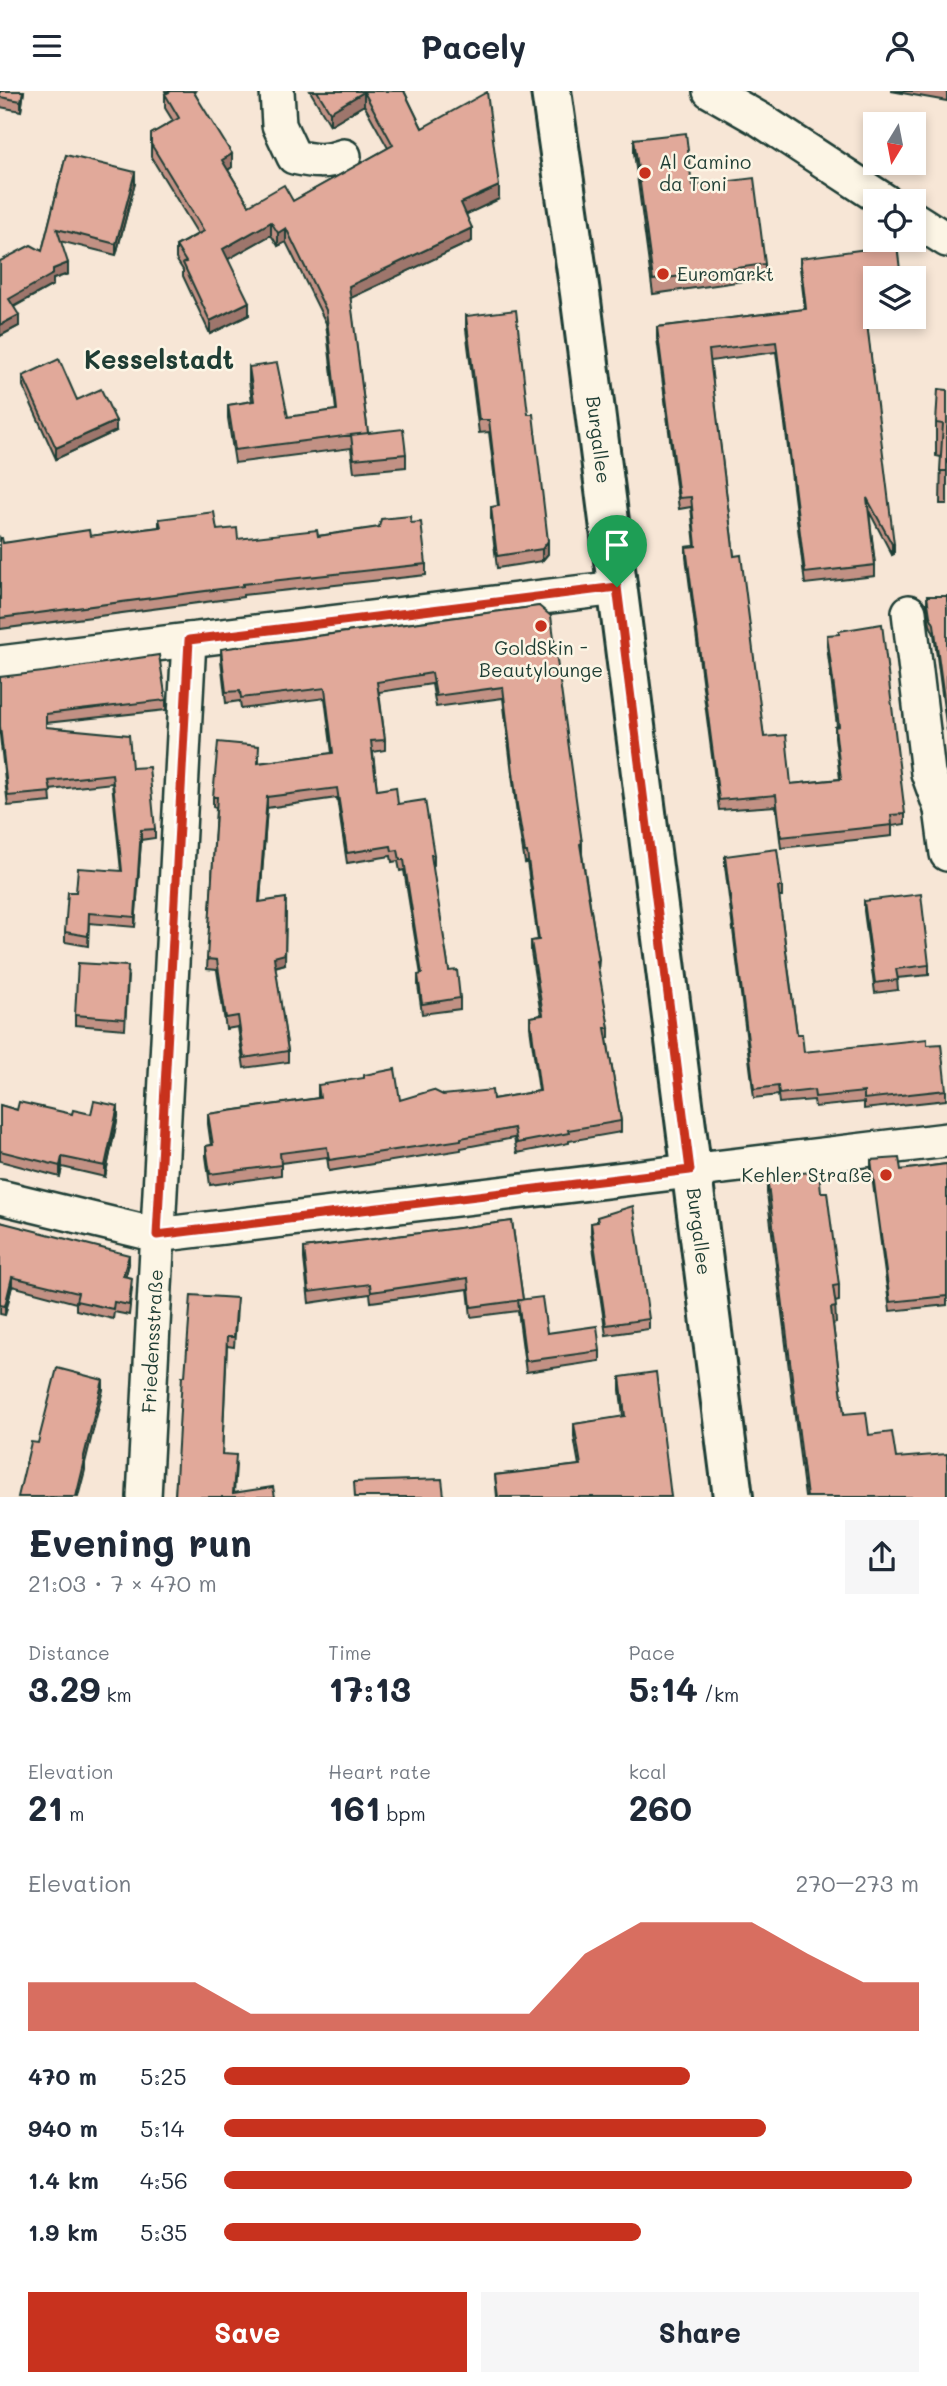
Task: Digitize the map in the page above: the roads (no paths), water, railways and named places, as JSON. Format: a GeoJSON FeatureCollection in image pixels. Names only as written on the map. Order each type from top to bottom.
{"type":"FeatureCollection","features":[{"type":"Feature","properties":{"kind":"street"},"geometry":{"type":"LineString","coordinates":[[277,91],[279,125],[294,157],[315,162],[331,161],[344,156]]}},
{"type":"Feature","properties":{"kind":"street","name":"Burgallee"},"geometry":{"type":"LineString","coordinates":[[551,91],[733,1497]]}},
{"type":"Feature","properties":{"kind":"street"},"geometry":{"type":"LineString","coordinates":[[710,91],[761,120],[867,189]]}},
{"type":"Feature","properties":{"kind":"street"},"geometry":{"type":"LineString","coordinates":[[926,227],[947,240]]}},
{"type":"Feature","properties":{"kind":"street"},"geometry":{"type":"LineString","coordinates":[[0,663],[617,587]]}},
{"type":"Feature","properties":{"kind":"street"},"geometry":{"type":"LineString","coordinates":[[909,612],[928,773],[944,809],[947,854]]}},
{"type":"Feature","properties":{"kind":"street","name":"Friedensstraße"},"geometry":{"type":"LineString","coordinates":[[144,1497],[189,640]]}},
{"type":"Feature","properties":{"kind":"street"},"geometry":{"type":"LineString","coordinates":[[0,1197],[157,1235],[947,1140]]}},
{"type":"Feature","properties":{"kind":"place","name":"Al Camino da Toni"},"geometry":{"type":"Point","coordinates":[645,173]}},
{"type":"Feature","properties":{"kind":"place","name":"Euromarkt"},"geometry":{"type":"Point","coordinates":[663,274]}},
{"type":"Feature","properties":{"kind":"place","name":"GoldSkin - Beautylounge"},"geometry":{"type":"Point","coordinates":[541,626]}},
{"type":"Feature","properties":{"kind":"place","name":"Kehler Straße"},"geometry":{"type":"Point","coordinates":[886,1175]}},
{"type":"Feature","properties":{"kind":"district","name":"Kesselstadt"},"geometry":{"type":"Point","coordinates":[159,360]}}]}
